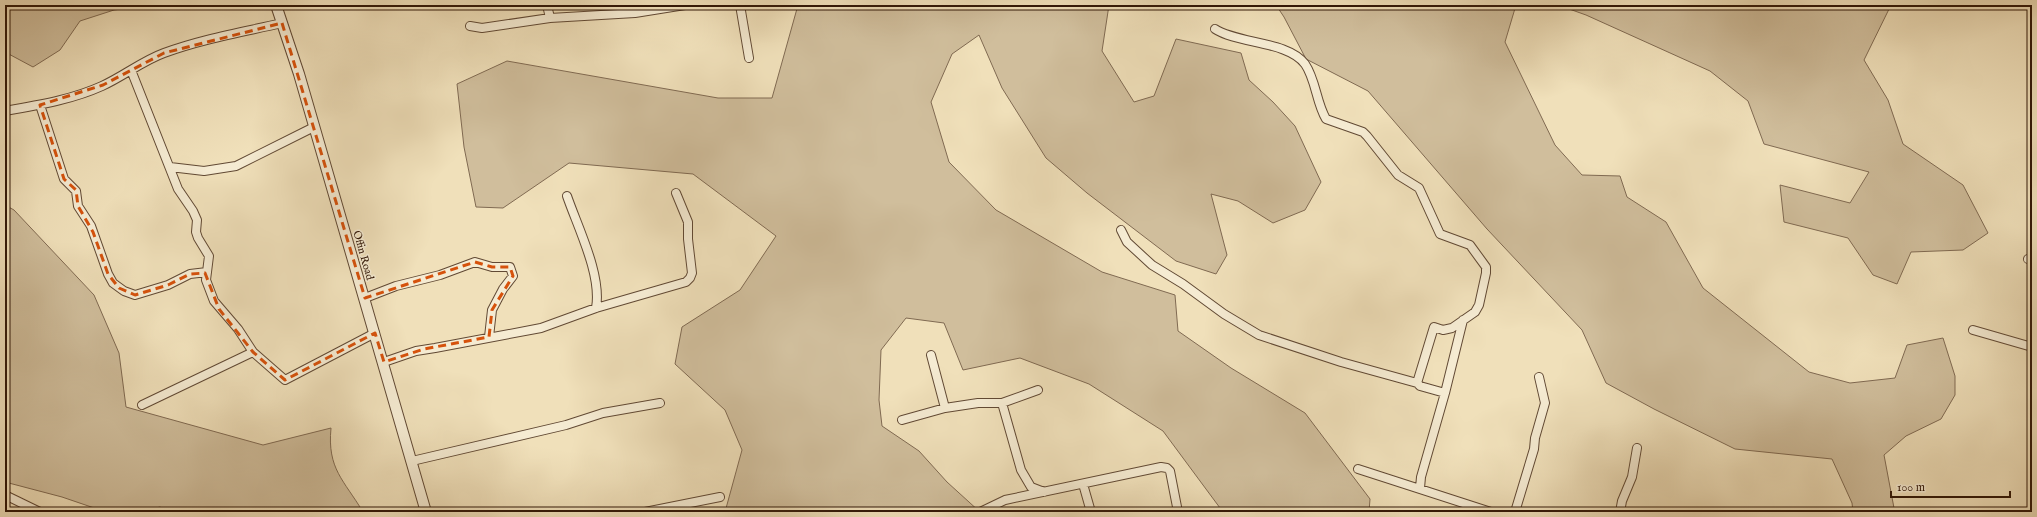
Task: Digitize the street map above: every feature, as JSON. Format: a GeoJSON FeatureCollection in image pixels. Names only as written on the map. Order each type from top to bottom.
{"type":"FeatureCollection","features":[{"type":"Feature","properties":{"kind":"street","name":"Offin Road"},"geometry":{"type":"LineString","coordinates":[[276,5],[384,362],[426,512]]}},
{"type":"Feature","properties":{"kind":"street"},"geometry":{"type":"LineString","coordinates":[[547,5],[550,18]]}},
{"type":"Feature","properties":{"kind":"street"},"geometry":{"type":"LineString","coordinates":[[470,26],[482,28],[550,18],[635,13],[685,5]]}},
{"type":"Feature","properties":{"kind":"street"},"geometry":{"type":"LineString","coordinates":[[740,5],[749,58]]}},
{"type":"Feature","properties":{"kind":"street"},"geometry":{"type":"LineString","coordinates":[[5,111],[40,105],[88,92],[150,58],[183,47],[282,23]]}},
{"type":"Feature","properties":{"kind":"street"},"geometry":{"type":"LineString","coordinates":[[1215,28],[1228,35],[1260,43],[1298,57],[1310,74],[1326,119],[1363,132],[1398,175],[1419,188],[1440,234],[1470,245],[1486,266],[1486,273],[1475,312],[1452,328],[1443,330],[1434,327],[1417,383]]}},
{"type":"Feature","properties":{"kind":"street"},"geometry":{"type":"LineString","coordinates":[[130,70],[178,189],[190,206],[197,220],[196,232],[198,238],[210,256],[206,280],[214,301],[238,329],[253,352],[285,380],[375,332]]}},
{"type":"Feature","properties":{"kind":"street"},"geometry":{"type":"LineString","coordinates":[[40,105],[64,179],[76,191],[78,206],[91,226],[108,274],[114,283],[124,291],[135,295],[168,285],[190,274],[207,272]]}},
{"type":"Feature","properties":{"kind":"street"},"geometry":{"type":"LineString","coordinates":[[170,167],[204,171],[231,167],[248,161],[314,127]]}},
{"type":"Feature","properties":{"kind":"street"},"geometry":{"type":"LineString","coordinates":[[384,362],[424,349],[541,328],[596,308],[686,282],[690,278],[692,272],[688,239],[688,222],[676,193]]}},
{"type":"Feature","properties":{"kind":"street"},"geometry":{"type":"LineString","coordinates":[[568,196],[589,255],[597,290],[596,308]]}},
{"type":"Feature","properties":{"kind":"street"},"geometry":{"type":"LineString","coordinates":[[1121,230],[1127,242],[1152,265],[1183,284],[1224,314],[1259,335],[1342,362],[1417,383],[1420,386],[1445,392]]}},
{"type":"Feature","properties":{"kind":"street"},"geometry":{"type":"LineString","coordinates":[[365,298],[396,286],[440,275],[476,262],[492,267],[510,266],[513,276],[503,288],[492,310],[489,337]]}},
{"type":"Feature","properties":{"kind":"street"},"geometry":{"type":"LineString","coordinates":[[1420,488],[1421,477],[1445,392],[1463,320]]}},
{"type":"Feature","properties":{"kind":"street"},"geometry":{"type":"LineString","coordinates":[[1973,330],[2032,347]]}},
{"type":"Feature","properties":{"kind":"street"},"geometry":{"type":"LineString","coordinates":[[142,405],[253,352]]}},
{"type":"Feature","properties":{"kind":"street"},"geometry":{"type":"LineString","coordinates":[[931,355],[945,408]]}},
{"type":"Feature","properties":{"kind":"street"},"geometry":{"type":"LineString","coordinates":[[1515,512],[1534,449],[1535,438],[1545,403],[1539,378]]}},
{"type":"Feature","properties":{"kind":"street"},"geometry":{"type":"LineString","coordinates":[[902,420],[945,408],[978,403],[1002,403],[1038,390]]}},
{"type":"Feature","properties":{"kind":"street"},"geometry":{"type":"LineString","coordinates":[[412,461],[566,425],[603,413],[660,403]]}},
{"type":"Feature","properties":{"kind":"street"},"geometry":{"type":"LineString","coordinates":[[1002,403],[1021,470],[1031,487],[1044,492]]}},
{"type":"Feature","properties":{"kind":"street"},"geometry":{"type":"LineString","coordinates":[[1620,512],[1622,501],[1632,477],[1637,448]]}},
{"type":"Feature","properties":{"kind":"street"},"geometry":{"type":"LineString","coordinates":[[980,512],[1005,500],[1148,470],[1167,468],[1170,471],[1178,512]]}},
{"type":"Feature","properties":{"kind":"street"},"geometry":{"type":"LineString","coordinates":[[1358,469],[1491,512]]}},
{"type":"Feature","properties":{"kind":"street"},"geometry":{"type":"LineString","coordinates":[[1083,484],[1090,512]]}},
{"type":"Feature","properties":{"kind":"street"},"geometry":{"type":"LineString","coordinates":[[5,495],[40,512]]}},
{"type":"Feature","properties":{"kind":"street"},"geometry":{"type":"LineString","coordinates":[[645,512],[720,498]]}},
{"type":"Feature","properties":{"kind":"highlighted area"},"geometry":{"type":"Polygon","coordinates":[[[282,23],[365,298],[475,262],[492,267],[510,267],[513,276],[492,310],[489,337],[424,349],[384,362],[375,333],[285,380],[253,352],[219,309],[205,273],[190,274],[168,285],[135,295],[119,288],[108,274],[93,232],[78,206],[76,190],[64,179],[40,105],[103,85],[164,53],[282,23]]]}},
{"type":"Feature","properties":{"kind":"shaded area"},"geometry":{"type":"Polygon","coordinates":[[[5,5],[151,5],[114,10],[80,21],[60,50],[33,67],[5,52],[5,5]]]}},
{"type":"Feature","properties":{"kind":"shaded area"},"geometry":{"type":"Polygon","coordinates":[[[798,5],[1109,5],[1102,51],[1134,102],[1154,96],[1176,39],[1241,53],[1249,80],[1273,102],[1295,126],[1321,182],[1305,210],[1273,223],[1238,201],[1211,194],[1227,255],[1216,274],[1176,261],[1087,193],[1046,158],[1002,88],[979,35],[952,54],[931,102],[949,162],[996,210],[1102,272],[1175,295],[1178,331],[1231,368],[1305,413],[1370,499],[1369,512],[1223,512],[1163,431],[1089,384],[1020,358],[963,370],[944,323],[906,318],[881,350],[879,400],[882,426],[919,451],[947,482],[980,512],[725,512],[742,450],[725,410],[675,364],[682,327],[740,290],[776,236],[693,174],[569,163],[503,208],[476,207],[464,147],[457,84],[507,61],[718,98],[772,98],[798,5]]]}},
{"type":"Feature","properties":{"kind":"shaded area"},"geometry":{"type":"Polygon","coordinates":[[[1276,5],[1516,5],[1505,42],[1555,145],[1582,175],[1620,176],[1627,197],[1666,222],[1703,288],[1809,372],[1850,383],[1895,378],[1907,345],[1943,338],[1955,376],[1955,395],[1941,419],[1906,436],[1884,455],[1894,508],[1898,512],[1853,512],[1852,503],[1832,459],[1735,449],[1654,409],[1606,383],[1582,330],[1487,229],[1368,91],[1306,59],[1276,5]]]}},
{"type":"Feature","properties":{"kind":"shaded area"},"geometry":{"type":"Polygon","coordinates":[[[1558,5],[1891,5],[1864,60],[1888,100],[1903,144],[1963,185],[1988,233],[1963,250],[1911,252],[1897,284],[1873,275],[1848,238],[1784,222],[1780,185],[1850,203],[1869,172],[1764,144],[1748,101],[1710,71],[1586,15],[1558,5]]]}},
{"type":"Feature","properties":{"kind":"shaded area"},"geometry":{"type":"Polygon","coordinates":[[[5,205],[14,210],[94,295],[119,353],[126,407],[263,445],[331,428],[330,442],[334,464],[343,482],[363,512],[169,512],[160,507],[140,512],[106,512],[62,497],[5,482],[5,205]]]}}]}
